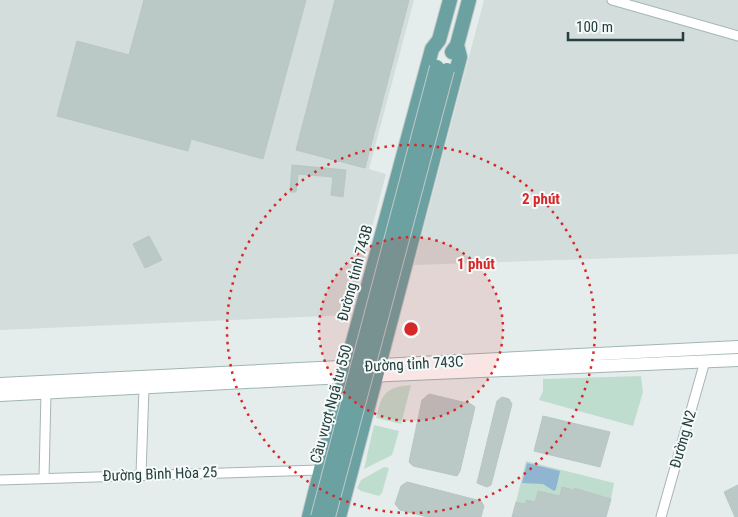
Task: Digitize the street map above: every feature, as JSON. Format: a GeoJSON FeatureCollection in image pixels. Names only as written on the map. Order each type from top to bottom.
{"type":"FeatureCollection","features":[{"type":"Feature","properties":{"kind":"main road","name":"Đường tỉnh 743B"},"geometry":{"type":"LineString","coordinates":[[309,517],[345,372],[432,49],[439,40],[450,0]]}},
{"type":"Feature","properties":{"kind":"main road"},"geometry":{"type":"LineString","coordinates":[[442,68],[457,45],[470,0]]}},
{"type":"Feature","properties":{"kind":"main road","name":"Đường tỉnh 743B"},"geometry":{"type":"LineString","coordinates":[[439,40],[442,68]]}},
{"type":"Feature","properties":{"kind":"main road"},"geometry":{"type":"LineString","coordinates":[[339,517],[460,57],[457,45]]}},
{"type":"Feature","properties":{"kind":"main road","name":"Cầu vượt Ngã tư 550"},"geometry":{"type":"LineString","coordinates":[[318,517],[442,68]]}},
{"type":"Feature","properties":{"kind":"main road","name":"Cầu vượt Ngã tư 550"},"geometry":{"type":"LineString","coordinates":[[328,517],[442,68]]}},
{"type":"Feature","properties":{"kind":"main road","name":"Đường tỉnh 743C"},"geometry":{"type":"LineString","coordinates":[[0,395],[345,372],[705,355],[738,347]]}},
{"type":"Feature","properties":{"kind":"main road","name":"Đường tỉnh 743C"},"geometry":{"type":"LineString","coordinates":[[705,355],[738,360]]}},
{"type":"Feature","properties":{"kind":"main road","name":"Đường tỉnh 743C"},"geometry":{"type":"LineString","coordinates":[[0,384],[151,384]]}},
{"type":"Feature","properties":{"kind":"street"},"geometry":{"type":"LineString","coordinates":[[612,0],[738,36]]}},
{"type":"Feature","properties":{"kind":"street","name":"Đường N2"},"geometry":{"type":"LineString","coordinates":[[661,517],[705,355]]}},
{"type":"Feature","properties":{"kind":"street"},"geometry":{"type":"LineString","coordinates":[[141,474],[151,384]]}},
{"type":"Feature","properties":{"kind":"street"},"geometry":{"type":"LineString","coordinates":[[44,478],[46,393]]}},
{"type":"Feature","properties":{"kind":"street","name":"Đường Bình Hòa 25"},"geometry":{"type":"LineString","coordinates":[[0,480],[141,474],[320,470]]}},
{"type":"Feature","properties":{"kind":"shaded area"},"geometry":{"type":"Polygon","coordinates":[[[0,0],[414,0],[369,169],[386,174],[349,315],[0,330],[0,0]]]}},
{"type":"Feature","properties":{"kind":"shaded area"},"geometry":{"type":"Polygon","coordinates":[[[484,0],[738,0],[738,254],[414,265],[484,0]]]}},
{"type":"Feature","properties":{"kind":"green space"},"geometry":{"type":"Polygon","coordinates":[[[641,376],[643,392],[633,426],[539,400],[543,391],[543,379],[641,376]]]}},
{"type":"Feature","properties":{"kind":"green space"},"geometry":{"type":"Polygon","coordinates":[[[411,385],[401,424],[376,418],[380,403],[386,393],[395,388],[411,385]]]}},
{"type":"Feature","properties":{"kind":"green space"},"geometry":{"type":"Polygon","coordinates":[[[374,425],[399,431],[392,455],[364,469],[374,425]]]}},
{"type":"Feature","properties":{"kind":"green space"},"geometry":{"type":"Polygon","coordinates":[[[526,461],[614,483],[611,499],[574,488],[560,496],[538,491],[535,502],[527,500],[525,504],[516,502],[526,461]]]}},
{"type":"Feature","properties":{"kind":"green space"},"geometry":{"type":"Polygon","coordinates":[[[384,467],[389,468],[382,493],[379,496],[357,488],[361,480],[384,467]]]}},
{"type":"Feature","properties":{"kind":"water"},"geometry":{"type":"Polygon","coordinates":[[[527,463],[560,471],[556,489],[554,491],[543,484],[522,483],[527,463]]]}},
{"type":"Feature","properties":{"kind":"building"},"geometry":{"type":"Polygon","coordinates":[[[144,0],[306,0],[263,159],[191,139],[188,151],[57,116],[77,41],[129,55],[144,0]]]}},
{"type":"Feature","properties":{"kind":"building"},"geometry":{"type":"Polygon","coordinates":[[[335,0],[409,0],[365,168],[296,150],[335,0]]]}},
{"type":"Feature","properties":{"kind":"building"},"geometry":{"type":"Polygon","coordinates":[[[292,165],[346,170],[343,197],[331,195],[333,177],[298,174],[296,192],[290,192],[292,165]]]}},
{"type":"Feature","properties":{"kind":"building"},"geometry":{"type":"Polygon","coordinates":[[[149,236],[162,260],[145,268],[133,244],[149,236]]]}},
{"type":"Feature","properties":{"kind":"building"},"geometry":{"type":"Polygon","coordinates":[[[429,394],[471,404],[475,407],[460,471],[457,476],[413,466],[409,462],[422,400],[429,394]]]}},
{"type":"Feature","properties":{"kind":"building"},"geometry":{"type":"Polygon","coordinates":[[[502,397],[509,399],[512,404],[491,485],[487,487],[477,483],[497,401],[502,397]]]}},
{"type":"Feature","properties":{"kind":"building"},"geometry":{"type":"Polygon","coordinates":[[[543,416],[610,432],[600,467],[534,451],[543,416]]]}},
{"type":"Feature","properties":{"kind":"building"},"geometry":{"type":"Polygon","coordinates":[[[407,482],[481,501],[484,506],[481,517],[428,517],[400,510],[395,504],[401,486],[407,482]]]}},
{"type":"Feature","properties":{"kind":"building"},"geometry":{"type":"Polygon","coordinates":[[[738,485],[738,517],[735,517],[724,492],[738,485]]]}},
{"type":"Feature","properties":{"kind":"building"},"geometry":{"type":"Polygon","coordinates":[[[562,487],[573,490],[574,488],[611,499],[606,517],[512,517],[516,502],[525,504],[527,500],[535,502],[538,491],[560,496],[562,487]]]}}]}
